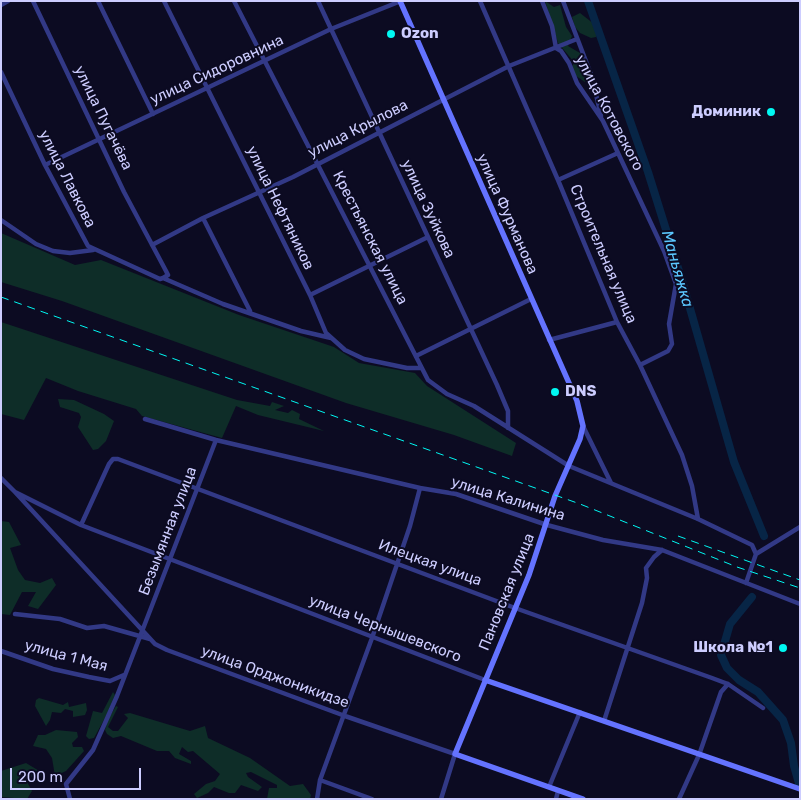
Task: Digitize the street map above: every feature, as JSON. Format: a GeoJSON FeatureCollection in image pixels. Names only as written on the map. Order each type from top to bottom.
{"type":"FeatureCollection","features":[{"type":"Feature","properties":{"kind":"main road","name":"улица Фурманова"},"geometry":{"type":"LineString","coordinates":[[400,1],[577,401],[583,426],[580,439]]}},
{"type":"Feature","properties":{"kind":"main road","name":"Пановская улица"},"geometry":{"type":"LineString","coordinates":[[455,754],[515,608],[580,439]]}},
{"type":"Feature","properties":{"kind":"main road","name":"улица Чернышевского"},"geometry":{"type":"LineString","coordinates":[[485,680],[800,789]]}},
{"type":"Feature","properties":{"kind":"main road","name":"улица Орджоникидзе"},"geometry":{"type":"LineString","coordinates":[[455,754],[582,799]]}},
{"type":"Feature","properties":{"kind":"street"},"geometry":{"type":"LineString","coordinates":[[1,5],[8,1]]}},
{"type":"Feature","properties":{"kind":"street","name":"улица Пугачёва"},"geometry":{"type":"LineString","coordinates":[[33,1],[124,192],[168,275],[163,278]]}},
{"type":"Feature","properties":{"kind":"street"},"geometry":{"type":"LineString","coordinates":[[98,1],[153,114]]}},
{"type":"Feature","properties":{"kind":"street","name":"улица Нефтяников"},"geometry":{"type":"LineString","coordinates":[[164,1],[310,295],[326,333],[345,350],[364,359],[407,368],[421,368]]}},
{"type":"Feature","properties":{"kind":"street","name":"Крестьянская улица"},"geometry":{"type":"LineString","coordinates":[[234,1],[428,380],[447,394],[474,406],[508,428]]}},
{"type":"Feature","properties":{"kind":"street","name":"улица Зуйкова"},"geometry":{"type":"LineString","coordinates":[[318,1],[508,410],[508,428]]}},
{"type":"Feature","properties":{"kind":"street","name":"улица Сидоровнина"},"geometry":{"type":"LineString","coordinates":[[45,165],[207,90],[331,29],[400,1]]}},
{"type":"Feature","properties":{"kind":"street","name":"Строительная улица"},"geometry":{"type":"LineString","coordinates":[[480,1],[510,66],[617,322],[640,365],[685,463],[692,486],[698,518]]}},
{"type":"Feature","properties":{"kind":"street","name":"улица Котовского"},"geometry":{"type":"LineString","coordinates":[[542,1],[552,26],[556,48],[561,51],[577,83],[603,121],[664,251],[676,284],[669,324],[672,344],[668,351],[640,365]]}},
{"type":"Feature","properties":{"kind":"street"},"geometry":{"type":"LineString","coordinates":[[563,1],[592,77],[603,121]]}},
{"type":"Feature","properties":{"kind":"street","name":"улица Крылова"},"geometry":{"type":"LineString","coordinates":[[152,245],[204,218],[259,193],[443,98],[510,66],[577,38]]}},
{"type":"Feature","properties":{"kind":"street","name":"улица Лавкова"},"geometry":{"type":"LineString","coordinates":[[1,72],[45,165],[84,240],[93,250],[223,304],[250,311],[301,331],[334,339]]}},
{"type":"Feature","properties":{"kind":"street"},"geometry":{"type":"LineString","coordinates":[[558,180],[618,153]]}},
{"type":"Feature","properties":{"kind":"street"},"geometry":{"type":"LineString","coordinates":[[204,218],[250,311]]}},
{"type":"Feature","properties":{"kind":"street"},"geometry":{"type":"LineString","coordinates":[[1,220],[36,244],[53,250],[70,253],[93,250]]}},
{"type":"Feature","properties":{"kind":"street"},"geometry":{"type":"LineString","coordinates":[[310,295],[428,237]]}},
{"type":"Feature","properties":{"kind":"street"},"geometry":{"type":"LineString","coordinates":[[416,356],[470,328],[531,300]]}},
{"type":"Feature","properties":{"kind":"street"},"geometry":{"type":"LineString","coordinates":[[549,340],[617,322]]}},
{"type":"Feature","properties":{"kind":"street","name":"улица Калинина"},"geometry":{"type":"LineString","coordinates":[[145,419],[216,440],[420,488],[456,494],[546,525],[603,540],[662,550],[800,604]]}},
{"type":"Feature","properties":{"kind":"street"},"geometry":{"type":"LineString","coordinates":[[583,426],[611,483]]}},
{"type":"Feature","properties":{"kind":"street"},"geometry":{"type":"LineString","coordinates":[[508,428],[569,466],[698,518],[738,537],[752,545],[756,554]]}},
{"type":"Feature","properties":{"kind":"street","name":"Безымянная улица"},"geometry":{"type":"LineString","coordinates":[[69,798],[66,784],[93,750],[142,629],[150,616],[169,558],[216,440]]}},
{"type":"Feature","properties":{"kind":"street","name":"Илецкая улица"},"geometry":{"type":"LineString","coordinates":[[81,525],[113,459],[118,459],[196,490],[515,608],[728,684],[763,708]]}},
{"type":"Feature","properties":{"kind":"street","name":"улица Чернышевского"},"geometry":{"type":"LineString","coordinates":[[1,478],[15,492],[81,525],[485,680]]}},
{"type":"Feature","properties":{"kind":"street"},"geometry":{"type":"LineString","coordinates":[[317,799],[320,780],[372,638],[410,526],[420,488]]}},
{"type":"Feature","properties":{"kind":"street","name":"улица Орджоникидзе"},"geometry":{"type":"LineString","coordinates":[[15,492],[152,640],[167,650],[345,716],[455,754]]}},
{"type":"Feature","properties":{"kind":"street"},"geometry":{"type":"LineString","coordinates":[[746,583],[756,554],[800,528]]}},
{"type":"Feature","properties":{"kind":"street"},"geometry":{"type":"LineString","coordinates":[[604,721],[628,649],[647,578],[646,568],[662,550]]}},
{"type":"Feature","properties":{"kind":"street","name":"улица 1 Мая"},"geometry":{"type":"LineString","coordinates":[[15,614],[60,620],[87,628],[104,626],[152,640]]}},
{"type":"Feature","properties":{"kind":"street","name":"улица 1 Мая"},"geometry":{"type":"LineString","coordinates":[[1,651],[53,669],[89,677],[110,681],[124,675]]}},
{"type":"Feature","properties":{"kind":"street"},"geometry":{"type":"LineString","coordinates":[[679,799],[699,755],[721,692],[728,684]]}},
{"type":"Feature","properties":{"kind":"street"},"geometry":{"type":"LineString","coordinates":[[549,788],[580,712]]}},
{"type":"Feature","properties":{"kind":"street"},"geometry":{"type":"LineString","coordinates":[[441,799],[455,754]]}},
{"type":"Feature","properties":{"kind":"street"},"geometry":{"type":"LineString","coordinates":[[320,780],[372,799]]}},
{"type":"Feature","properties":{"kind":"street"},"geometry":{"type":"LineString","coordinates":[[556,799],[558,791]]}},
{"type":"Feature","properties":{"kind":"green space"},"geometry":{"type":"Polygon","coordinates":[[[545,1],[554,7],[560,5],[566,27],[572,36],[568,46],[580,53],[587,69],[589,78],[585,82],[576,76],[572,67],[574,62],[558,43],[545,1]]]}},
{"type":"Feature","properties":{"kind":"green space"},"geometry":{"type":"Polygon","coordinates":[[[580,13],[594,24],[596,37],[591,38],[580,33],[575,27],[572,17],[580,13]]]}},
{"type":"Feature","properties":{"kind":"green space"},"geometry":{"type":"Polygon","coordinates":[[[1,233],[75,265],[101,260],[239,315],[334,347],[359,363],[415,373],[427,386],[516,443],[512,456],[454,435],[346,403],[62,301],[1,282],[1,233]]]}},
{"type":"Feature","properties":{"kind":"green space"},"geometry":{"type":"Polygon","coordinates":[[[1,322],[237,400],[270,406],[272,402],[284,406],[275,410],[288,413],[292,410],[300,414],[299,419],[324,431],[258,415],[236,406],[222,438],[142,416],[136,409],[78,391],[46,378],[24,420],[1,414],[1,322]]]}},
{"type":"Feature","properties":{"kind":"green space"},"geometry":{"type":"Polygon","coordinates":[[[58,399],[74,400],[104,414],[114,421],[106,441],[98,449],[93,450],[78,427],[81,417],[79,413],[60,407],[58,399]]]}},
{"type":"Feature","properties":{"kind":"green space"},"geometry":{"type":"Polygon","coordinates":[[[1,521],[9,522],[21,545],[10,548],[18,570],[25,580],[40,583],[52,578],[56,585],[38,609],[28,606],[36,592],[22,592],[10,615],[1,614],[1,521]]]}},
{"type":"Feature","properties":{"kind":"green space"},"geometry":{"type":"Polygon","coordinates":[[[113,692],[115,695],[106,716],[94,738],[89,739],[86,736],[93,711],[102,713],[113,692]]]}},
{"type":"Feature","properties":{"kind":"green space"},"geometry":{"type":"Polygon","coordinates":[[[39,698],[63,705],[68,702],[69,707],[86,703],[87,710],[85,715],[73,717],[73,711],[65,709],[61,713],[52,712],[46,726],[35,706],[36,700],[39,698]]]}},
{"type":"Feature","properties":{"kind":"green space"},"geometry":{"type":"Polygon","coordinates":[[[116,706],[118,707],[108,727],[113,731],[118,731],[128,718],[124,714],[130,713],[190,731],[205,726],[208,738],[250,758],[290,786],[303,784],[311,795],[310,799],[267,799],[269,788],[277,788],[277,785],[251,772],[246,773],[248,777],[262,787],[258,791],[241,785],[235,793],[229,793],[214,787],[208,793],[197,798],[194,794],[206,784],[215,781],[220,774],[193,751],[188,752],[182,747],[179,754],[191,761],[191,764],[175,758],[169,751],[157,751],[121,736],[113,738],[105,730],[107,721],[116,706]]]}},
{"type":"Feature","properties":{"kind":"green space"},"geometry":{"type":"Polygon","coordinates":[[[56,730],[77,732],[78,737],[72,743],[73,747],[82,747],[84,751],[66,771],[55,776],[52,758],[46,749],[33,746],[38,735],[45,735],[56,730]]]}},
{"type":"Feature","properties":{"kind":"green space"},"geometry":{"type":"Polygon","coordinates":[[[26,763],[46,775],[30,777],[27,782],[32,791],[27,799],[1,797],[1,771],[26,763]]]}},
{"type":"Feature","properties":{"kind":"waterway","name":"Маньяжка"},"geometry":{"type":"LineString","coordinates":[[588,1],[648,172],[683,284],[734,462],[764,536]]}},
{"type":"Feature","properties":{"kind":"waterway","name":"Маньяжка"},"geometry":{"type":"LineString","coordinates":[[752,597],[730,624],[721,655],[727,668],[739,680],[758,692],[783,720],[791,743],[794,766],[800,787]]}},
{"type":"Feature","properties":{"kind":"railway"},"geometry":{"type":"LineString","coordinates":[[1,297],[580,504],[737,567],[800,588]]}},
{"type":"Feature","properties":{"kind":"railway"},"geometry":{"type":"LineString","coordinates":[[678,536],[800,580]]}},
{"type":"Feature","properties":{"kind":"place","name":"Ozon"},"geometry":{"type":"Point","coordinates":[391,34]}},
{"type":"Feature","properties":{"kind":"place","name":"Доминик"},"geometry":{"type":"Point","coordinates":[771,112]}},
{"type":"Feature","properties":{"kind":"place","name":"DNS"},"geometry":{"type":"Point","coordinates":[555,392]}},
{"type":"Feature","properties":{"kind":"place","name":"Школа №1"},"geometry":{"type":"Point","coordinates":[783,648]}}]}
